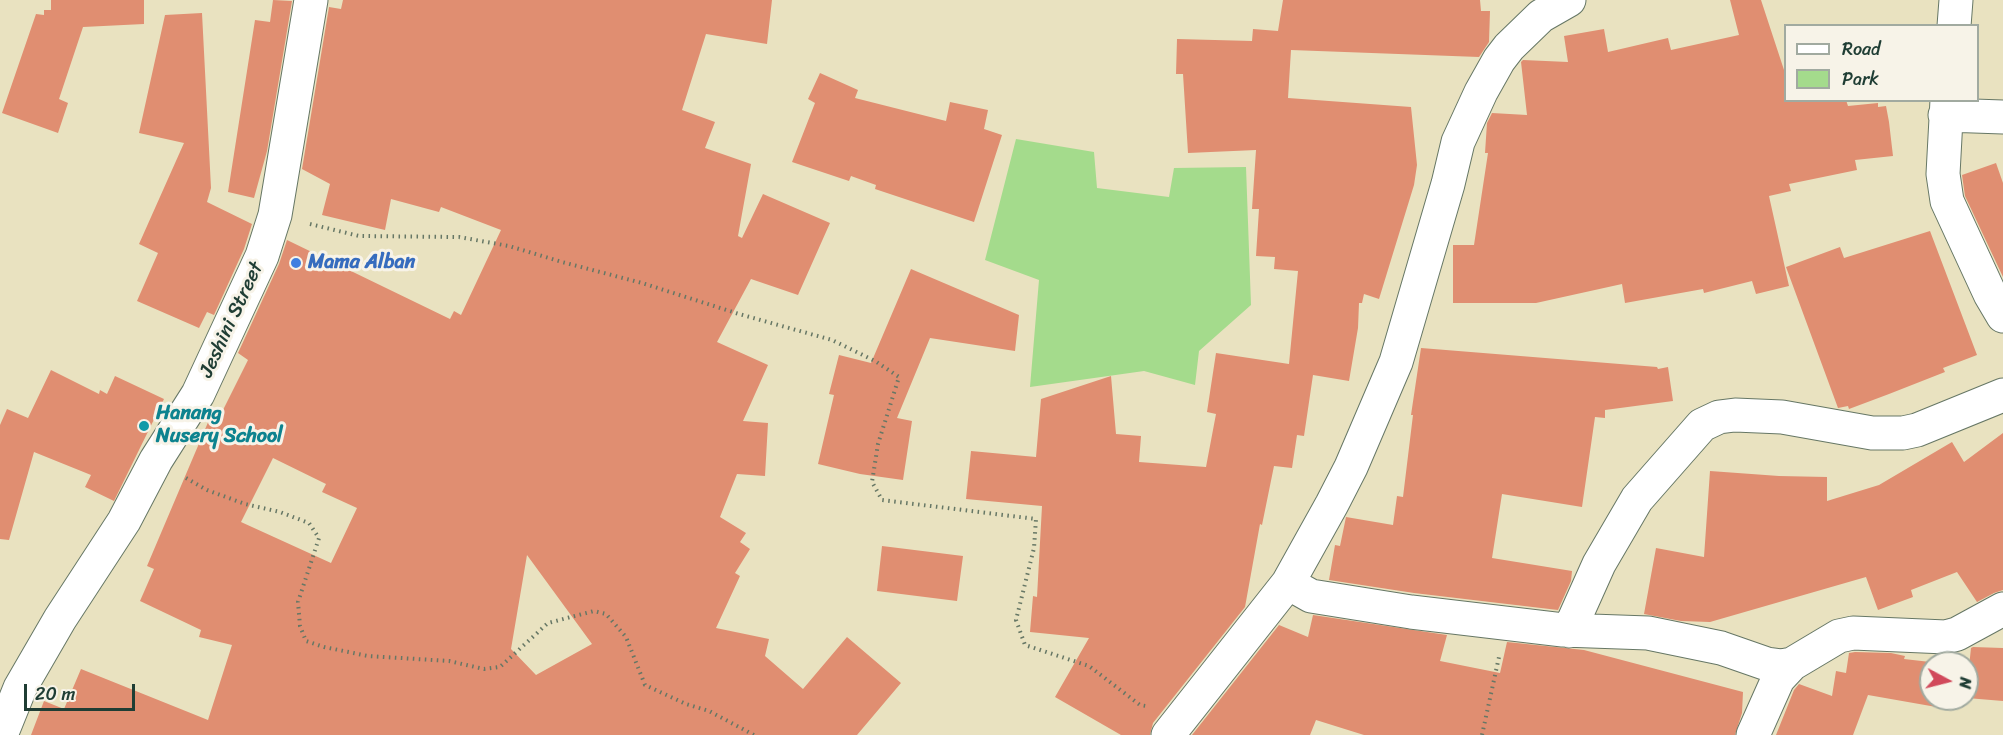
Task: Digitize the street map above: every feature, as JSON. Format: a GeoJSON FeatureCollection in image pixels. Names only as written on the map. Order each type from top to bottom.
{"type":"FeatureCollection","features":[{"type":"Feature","properties":{"kind":"street","name":"Jeshini Street"},"geometry":{"type":"LineString","coordinates":[[1,735],[20,688],[60,619],[124,520],[156,459],[198,394],[262,256],[274,216],[311,0]]}},
{"type":"Feature","properties":{"kind":"street"},"geometry":{"type":"LineString","coordinates":[[1175,726],[1288,583],[1351,467],[1396,362],[1458,142],[1481,92],[1509,47],[1541,16],[1569,0]]}},
{"type":"Feature","properties":{"kind":"street"},"geometry":{"type":"LineString","coordinates":[[1954,24],[1956,0]]}},
{"type":"Feature","properties":{"kind":"street"},"geometry":{"type":"LineString","coordinates":[[2003,117],[1946,108],[1943,174],[1947,201],[1990,294],[2003,316]]}},
{"type":"Feature","properties":{"kind":"street"},"geometry":{"type":"LineString","coordinates":[[1569,631],[1618,528],[1637,499],[1702,425],[1719,417],[1735,415],[1782,417],[1872,433],[1903,433],[1917,430],[2003,395]]}},
{"type":"Feature","properties":{"kind":"street"},"geometry":{"type":"LineString","coordinates":[[1288,583],[1311,596],[1505,624],[1569,631],[1648,633],[1721,648],[1767,664],[1782,666],[1792,664]]}},
{"type":"Feature","properties":{"kind":"street"},"geometry":{"type":"LineString","coordinates":[[1753,735],[1778,678],[1792,664],[1839,636],[1867,632],[1946,637],[1957,634],[2003,609]]}},
{"type":"Feature","properties":{"kind":"path"},"geometry":{"type":"LineString","coordinates":[[274,216],[359,236],[459,237],[509,246],[832,340],[875,361],[898,377],[878,444],[872,482],[882,500],[1036,519],[1034,548],[1016,620],[1025,645],[1089,666],[1140,705],[1175,726]]}},
{"type":"Feature","properties":{"kind":"path"},"geometry":{"type":"LineString","coordinates":[[156,459],[207,490],[309,523],[319,538],[298,602],[300,626],[306,641],[368,656],[449,661],[484,669],[500,667],[548,623],[594,611],[606,614],[626,637],[645,685],[686,704],[709,711],[754,735]]}},
{"type":"Feature","properties":{"kind":"path"},"geometry":{"type":"LineString","coordinates":[[1482,735],[1505,624]]}},
{"type":"Feature","properties":{"kind":"green space"},"geometry":{"type":"Polygon","coordinates":[[[1016,139],[1094,152],[1097,188],[1169,197],[1174,168],[1246,167],[1251,305],[1199,351],[1195,385],[1144,371],[1030,387],[1039,280],[985,260],[1016,139]]]}},
{"type":"Feature","properties":{"kind":"building"},"geometry":{"type":"Polygon","coordinates":[[[51,0],[144,0],[144,24],[83,27],[59,99],[68,103],[58,133],[2,113],[36,14],[44,15],[44,10],[51,10],[51,0]]]}},
{"type":"Feature","properties":{"kind":"building"},"geometry":{"type":"Polygon","coordinates":[[[273,0],[292,1],[267,151],[254,198],[228,192],[255,20],[270,22],[273,0]]]}},
{"type":"Feature","properties":{"kind":"building"},"geometry":{"type":"Polygon","coordinates":[[[343,0],[772,0],[767,44],[706,34],[682,110],[715,122],[705,148],[751,164],[738,236],[742,238],[763,194],[830,223],[798,295],[751,279],[717,342],[768,365],[743,421],[768,423],[765,476],[737,474],[720,517],[746,533],[740,542],[750,549],[735,573],[740,576],[716,628],[769,639],[765,656],[803,689],[847,637],[901,683],[857,735],[31,735],[44,701],[64,709],[81,669],[208,720],[232,645],[199,637],[201,630],[140,601],[154,569],[147,566],[209,420],[216,424],[248,360],[238,353],[279,264],[287,240],[450,319],[454,311],[461,315],[501,230],[441,207],[439,212],[391,199],[385,230],[322,215],[330,184],[302,169],[329,7],[341,9],[343,0]],[[273,458],[241,522],[331,563],[357,508],[322,492],[326,484],[273,458]],[[527,555],[511,649],[536,675],[592,644],[527,555]]]}},
{"type":"Feature","properties":{"kind":"building"},"geometry":{"type":"Polygon","coordinates":[[[1283,0],[1480,0],[1481,11],[1490,11],[1489,42],[1479,57],[1291,50],[1288,98],[1411,107],[1417,165],[1414,185],[1379,299],[1364,294],[1362,303],[1359,303],[1358,328],[1349,381],[1313,375],[1304,436],[1297,435],[1292,468],[1274,466],[1262,525],[1260,524],[1245,607],[1153,723],[1150,735],[1121,735],[1055,697],[1089,638],[1030,632],[1033,596],[1037,597],[1042,506],[966,499],[971,451],[1036,457],[1041,399],[1111,376],[1116,434],[1141,436],[1139,462],[1206,467],[1216,414],[1207,412],[1216,353],[1289,364],[1298,271],[1274,269],[1275,257],[1256,256],[1259,209],[1252,209],[1256,150],[1188,153],[1183,74],[1176,74],[1177,39],[1252,41],[1253,29],[1278,31],[1283,0]]]}},
{"type":"Feature","properties":{"kind":"building"},"geometry":{"type":"Polygon","coordinates":[[[1730,0],[1761,0],[1784,70],[1784,102],[1847,102],[1848,106],[1878,103],[1878,107],[1886,106],[1893,156],[1855,160],[1857,170],[1789,184],[1791,191],[1769,196],[1789,286],[1756,294],[1752,281],[1704,293],[1703,289],[1625,303],[1622,284],[1536,303],[1453,303],[1453,245],[1474,245],[1488,153],[1485,153],[1487,123],[1492,113],[1527,115],[1521,62],[1523,60],[1568,62],[1564,36],[1604,29],[1608,52],[1668,38],[1671,50],[1739,35],[1730,0]]]}},
{"type":"Feature","properties":{"kind":"building"},"geometry":{"type":"Polygon","coordinates":[[[202,13],[211,188],[207,202],[252,224],[244,249],[214,315],[207,312],[199,328],[137,301],[158,253],[139,244],[184,143],[139,133],[165,15],[202,13]]]}},
{"type":"Feature","properties":{"kind":"building"},"geometry":{"type":"Polygon","coordinates":[[[820,73],[858,90],[855,98],[946,121],[950,102],[988,110],[984,129],[1002,135],[974,222],[875,189],[876,185],[851,176],[849,181],[792,162],[815,103],[808,99],[820,73]]]}},
{"type":"Feature","properties":{"kind":"building"},"geometry":{"type":"Polygon","coordinates":[[[1996,163],[2003,183],[2003,277],[1965,196],[1962,175],[1996,163]]]}},
{"type":"Feature","properties":{"kind":"building"},"geometry":{"type":"Polygon","coordinates":[[[1930,231],[1977,355],[1943,368],[1945,372],[1889,394],[1849,409],[1848,406],[1838,408],[1786,267],[1840,247],[1844,258],[1930,231]]]}},
{"type":"Feature","properties":{"kind":"building"},"geometry":{"type":"Polygon","coordinates":[[[911,269],[1019,315],[1015,351],[930,338],[897,418],[912,421],[903,480],[860,474],[818,464],[834,395],[829,394],[839,355],[871,363],[911,269]]]}},
{"type":"Feature","properties":{"kind":"building"},"geometry":{"type":"Polygon","coordinates":[[[1421,348],[1657,367],[1658,369],[1668,367],[1673,401],[1605,410],[1605,418],[1595,417],[1582,507],[1502,494],[1492,558],[1572,571],[1571,581],[1558,610],[1414,593],[1329,580],[1335,545],[1340,546],[1346,517],[1393,525],[1397,496],[1403,497],[1413,415],[1411,415],[1421,348]]]}},
{"type":"Feature","properties":{"kind":"building"},"geometry":{"type":"Polygon","coordinates":[[[51,370],[99,394],[100,390],[107,394],[115,376],[164,399],[114,501],[85,487],[91,475],[34,452],[9,540],[0,539],[0,425],[7,409],[28,418],[51,370]]]}},
{"type":"Feature","properties":{"kind":"building"},"geometry":{"type":"Polygon","coordinates":[[[2003,433],[2003,590],[1977,602],[1957,572],[1911,590],[1913,597],[1878,610],[1866,577],[1710,622],[1681,621],[1644,614],[1656,548],[1704,557],[1710,471],[1827,477],[1827,501],[1879,485],[1952,442],[1964,462],[2003,433]]]}},
{"type":"Feature","properties":{"kind":"building"},"geometry":{"type":"Polygon","coordinates":[[[882,546],[963,556],[957,601],[877,591],[882,546]]]}},
{"type":"Feature","properties":{"kind":"building"},"geometry":{"type":"Polygon","coordinates":[[[1313,615],[1447,635],[1440,661],[1500,673],[1507,642],[1584,650],[1743,692],[1742,713],[1735,735],[1364,735],[1316,720],[1310,735],[1192,735],[1279,625],[1308,637],[1313,615]]]}},
{"type":"Feature","properties":{"kind":"building"},"geometry":{"type":"Polygon","coordinates":[[[1971,648],[2003,648],[2003,701],[1979,699],[1979,651],[1971,651],[1971,648]]]}},
{"type":"Feature","properties":{"kind":"building"},"geometry":{"type":"Polygon","coordinates":[[[1849,653],[1891,653],[1905,656],[1904,659],[1919,661],[1919,704],[1868,695],[1853,735],[1776,735],[1794,690],[1799,684],[1832,696],[1836,671],[1846,673],[1849,653]]]}},
{"type":"Feature","properties":{"kind":"place","name":"Mama Alban"},"geometry":{"type":"Point","coordinates":[296,263]}},
{"type":"Feature","properties":{"kind":"place","name":"Hanang Nusery School"},"geometry":{"type":"Point","coordinates":[144,426]}}]}
